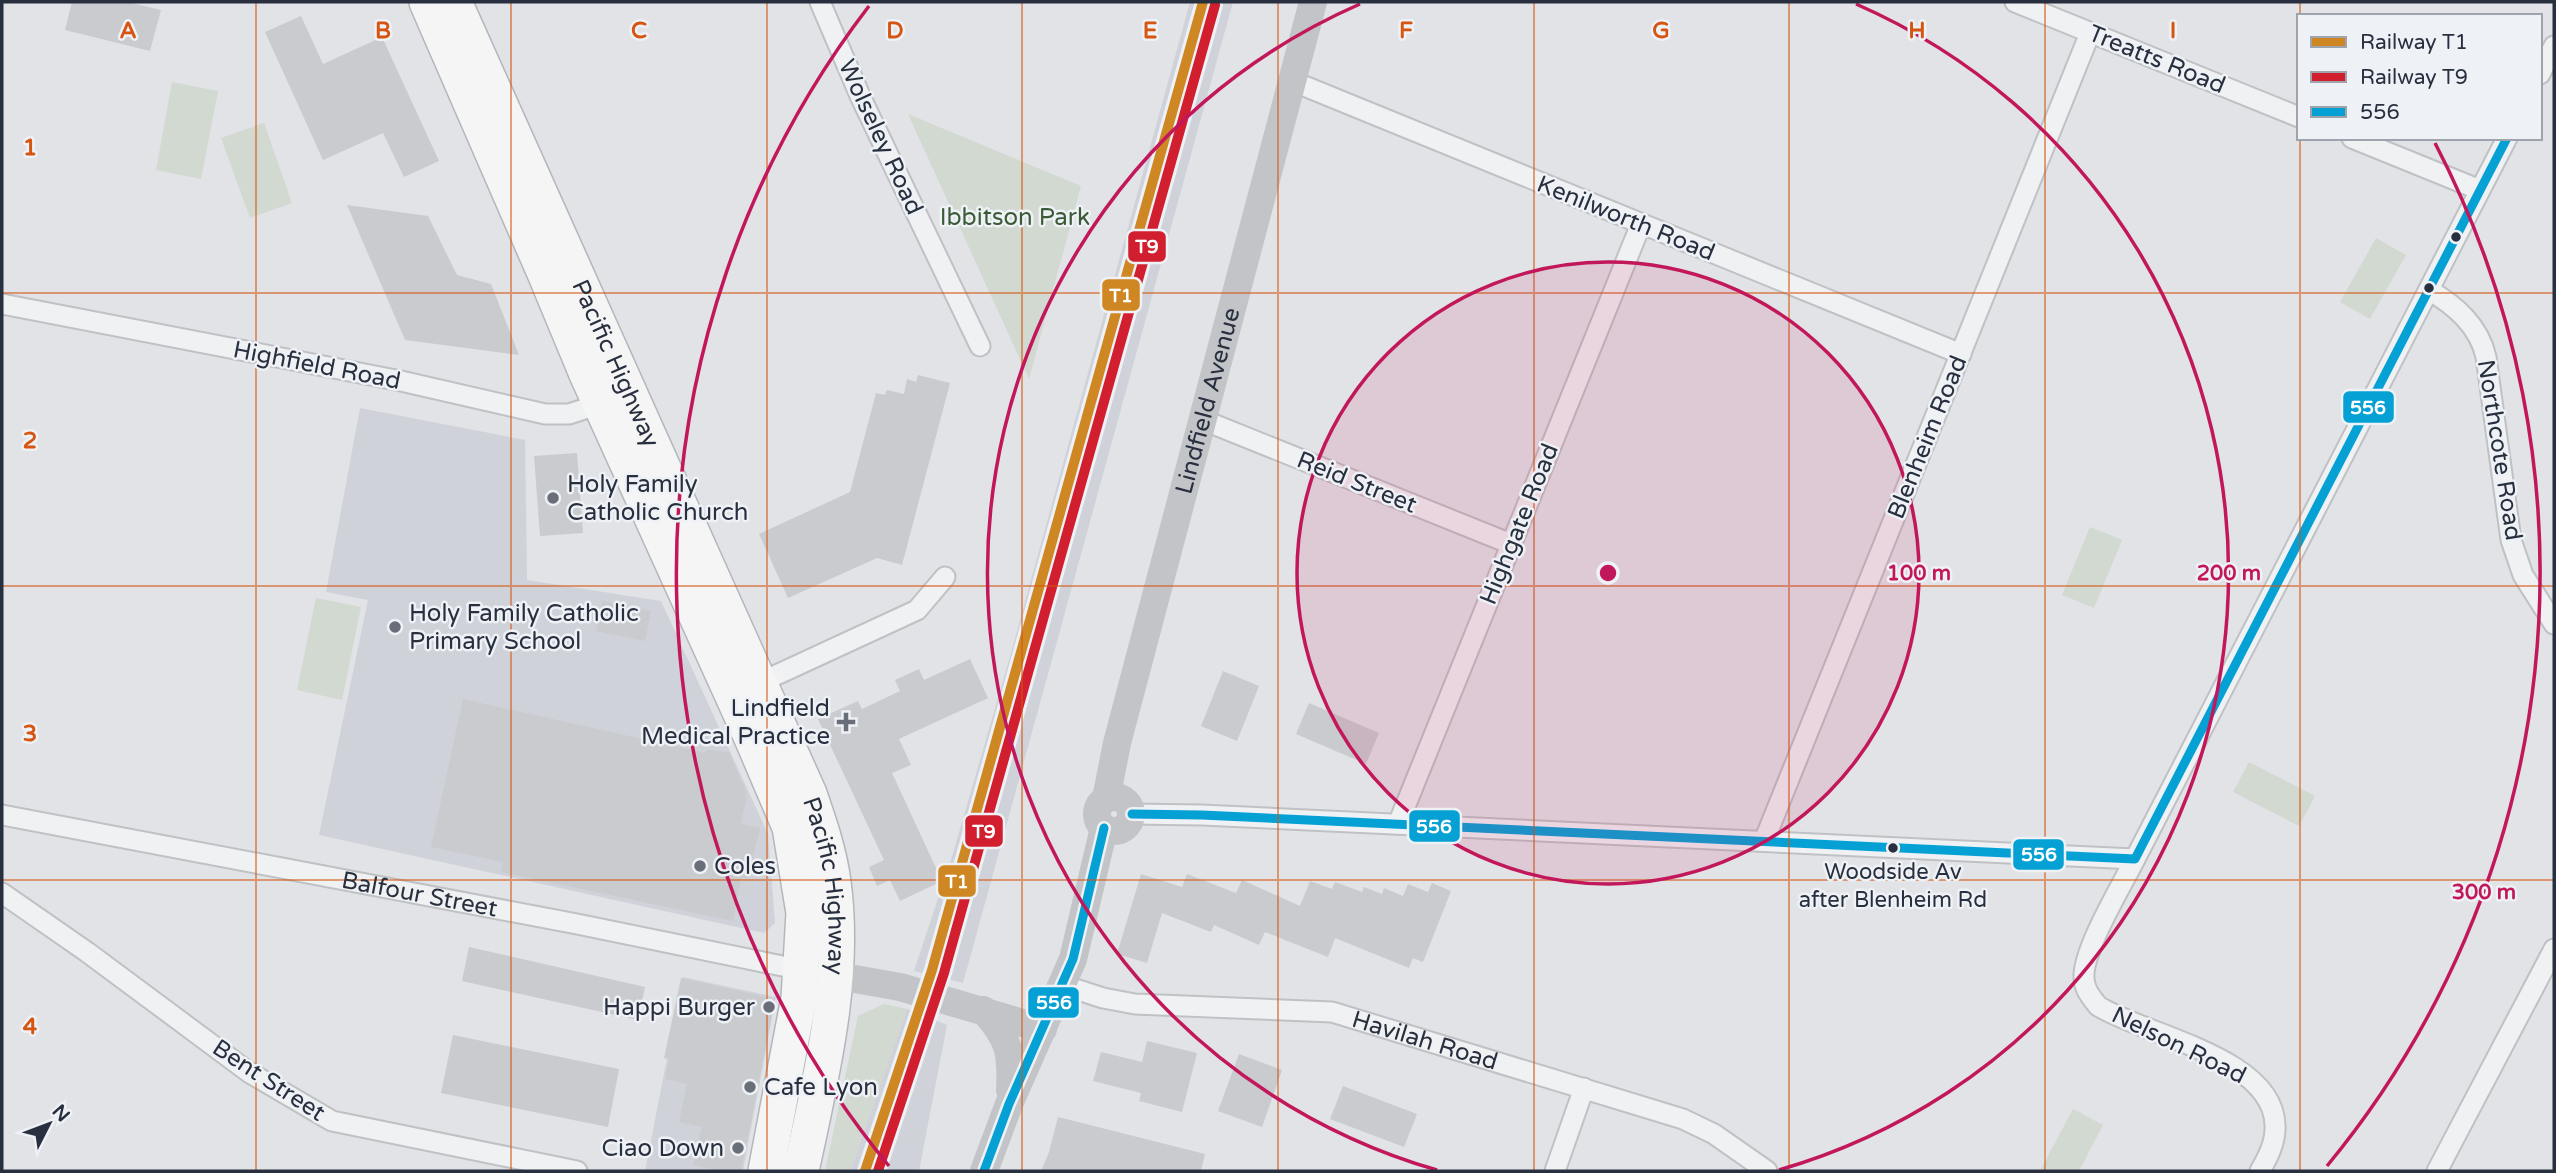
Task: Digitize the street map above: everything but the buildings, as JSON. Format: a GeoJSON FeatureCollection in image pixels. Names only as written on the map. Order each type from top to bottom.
{"type":"FeatureCollection","features":[{"type":"Feature","properties":{"kind":"highway","name":"Pacific Highway"},"geometry":{"type":"LineString","coordinates":[[427,2],[615,399],[759,683],[810,794],[826,845],[837,911],[836,974],[834,1003],[801,1171]]}},
{"type":"Feature","properties":{"kind":"highway","name":"Pacific Highway"},"geometry":{"type":"LineString","coordinates":[[454,2],[742,715],[790,827],[804,913],[802,970],[766,1171]]}},
{"type":"Feature","properties":{"kind":"street","name":"Wolseley Road"},"geometry":{"type":"LineString","coordinates":[[820,2],[861,98],[980,346]]}},
{"type":"Feature","properties":{"kind":"street","name":"Lindfield Avenue"},"geometry":{"type":"LineString","coordinates":[[1106,799],[1116,743],[1313,2]]}},
{"type":"Feature","properties":{"kind":"street","name":"Treatts Road"},"geometry":{"type":"LineString","coordinates":[[2015,2],[2297,116]]}},
{"type":"Feature","properties":{"kind":"street","name":"Blenheim Road"},"geometry":{"type":"LineString","coordinates":[[1764,841],[2090,33]]}},
{"type":"Feature","properties":{"kind":"street"},"geometry":{"type":"LineString","coordinates":[[2542,70],[2554,46]]}},
{"type":"Feature","properties":{"kind":"street","name":"Kenilworth Road"},"geometry":{"type":"LineString","coordinates":[[1292,81],[1961,354]]}},
{"type":"Feature","properties":{"kind":"street"},"geometry":{"type":"LineString","coordinates":[[2357,140],[2480,190]]}},
{"type":"Feature","properties":{"kind":"street","name":"Nelson Road"},"geometry":{"type":"LineString","coordinates":[[2260,1171],[2272,1146],[2275,1123],[2269,1101],[2254,1080],[2226,1062],[2098,1006],[2085,987],[2083,977],[2087,956],[2506,140]]}},
{"type":"Feature","properties":{"kind":"street","name":"Highgate Road"},"geometry":{"type":"LineString","coordinates":[[1398,824],[1641,223]]}},
{"type":"Feature","properties":{"kind":"street","name":"Northcote Road"},"geometry":{"type":"LineString","coordinates":[[2428,290],[2462,315],[2481,340],[2486,357],[2511,540],[2523,575],[2554,624]]}},
{"type":"Feature","properties":{"kind":"street","name":"Highfield Road"},"geometry":{"type":"LineString","coordinates":[[2,304],[401,381],[545,414],[569,414],[615,399]]}},
{"type":"Feature","properties":{"kind":"street","name":"Reid Street"},"geometry":{"type":"LineString","coordinates":[[1203,420],[1511,544]]}},
{"type":"Feature","properties":{"kind":"street"},"geometry":{"type":"LineString","coordinates":[[759,683],[917,610],[945,577]]}},
{"type":"Feature","properties":{"kind":"street"},"geometry":{"type":"LineString","coordinates":[[984,1171],[1009,1104],[1063,985],[1080,934],[1104,828],[1097,813],[1099,807],[1106,799],[1116,797],[1125,801],[1132,814]]}},
{"type":"Feature","properties":{"kind":"street"},"geometry":{"type":"LineString","coordinates":[[1132,814],[2135,859]]}},
{"type":"Feature","properties":{"kind":"street"},"geometry":{"type":"LineString","coordinates":[[1104,828],[1120,830],[1128,824],[1132,814]]}},
{"type":"Feature","properties":{"kind":"street","name":"Balfour Street"},"geometry":{"type":"LineString","coordinates":[[2,815],[577,924],[802,970],[836,974]]}},
{"type":"Feature","properties":{"kind":"street","name":"Bent Street"},"geometry":{"type":"LineString","coordinates":[[2,893],[88,951],[250,1073],[332,1121],[578,1171]]}},
{"type":"Feature","properties":{"kind":"street"},"geometry":{"type":"LineString","coordinates":[[2437,1171],[2554,949]]}},
{"type":"Feature","properties":{"kind":"street"},"geometry":{"type":"LineString","coordinates":[[836,974],[900,987],[1043,1029]]}},
{"type":"Feature","properties":{"kind":"street","name":"Havilah Road"},"geometry":{"type":"LineString","coordinates":[[1063,985],[1103,998],[1135,1004],[1332,1012],[1684,1119],[1714,1134],[1767,1171]]}},
{"type":"Feature","properties":{"kind":"street"},"geometry":{"type":"LineString","coordinates":[[984,1010],[1002,1031],[1010,1054],[1009,1104]]}},
{"type":"Feature","properties":{"kind":"street"},"geometry":{"type":"LineString","coordinates":[[1555,1171],[1584,1088]]}},
{"type":"Feature","properties":{"kind":"shaded area"},"geometry":{"type":"Polygon","coordinates":[[[1190,2],[1233,2],[963,983],[914,971],[954,850],[1011,653],[1190,2]]]}},
{"type":"Feature","properties":{"kind":"shaded area"},"geometry":{"type":"Polygon","coordinates":[[[360,408],[525,440],[527,580],[661,601],[768,834],[775,923],[764,933],[319,835],[368,600],[326,592],[360,408]]]}},
{"type":"Feature","properties":{"kind":"shaded area"},"geometry":{"type":"Polygon","coordinates":[[[683,977],[776,997],[743,1171],[645,1171],[683,977]]]}},
{"type":"Feature","properties":{"kind":"shaded area"},"geometry":{"type":"Polygon","coordinates":[[[907,1009],[947,1025],[919,1171],[850,1171],[907,1009]]]}},
{"type":"Feature","properties":{"kind":"green space"},"geometry":{"type":"Polygon","coordinates":[[[172,82],[218,91],[201,179],[156,170],[172,82]]]}},
{"type":"Feature","properties":{"kind":"green space","name":"Ibbitson Park"},"geometry":{"type":"Polygon","coordinates":[[[908,114],[1081,186],[1029,379],[908,114]]]}},
{"type":"Feature","properties":{"kind":"green space"},"geometry":{"type":"Polygon","coordinates":[[[264,123],[292,203],[250,218],[221,138],[264,123]]]}},
{"type":"Feature","properties":{"kind":"green space"},"geometry":{"type":"Polygon","coordinates":[[[2376,238],[2406,255],[2370,319],[2340,302],[2376,238]]]}},
{"type":"Feature","properties":{"kind":"green space"},"geometry":{"type":"Polygon","coordinates":[[[2090,527],[2122,540],[2094,608],[2062,595],[2090,527]]]}},
{"type":"Feature","properties":{"kind":"green space"},"geometry":{"type":"Polygon","coordinates":[[[316,598],[361,607],[342,700],[297,690],[316,598]]]}},
{"type":"Feature","properties":{"kind":"green space"},"geometry":{"type":"Polygon","coordinates":[[[2249,762],[2315,796],[2299,826],[2233,792],[2249,762]]]}},
{"type":"Feature","properties":{"kind":"green space"},"geometry":{"type":"Polygon","coordinates":[[[884,1004],[907,1009],[850,1171],[825,1171],[858,1016],[884,1004]]]}},
{"type":"Feature","properties":{"kind":"green space"},"geometry":{"type":"Polygon","coordinates":[[[2073,1109],[2103,1125],[2079,1171],[2040,1171],[2073,1109]]]}},
{"type":"Feature","properties":{"kind":"rail line","name":"T1"},"geometry":{"type":"LineString","coordinates":[[865,1171],[932,970],[1203,2]]}},
{"type":"Feature","properties":{"kind":"rail line","name":"T9"},"geometry":{"type":"LineString","coordinates":[[878,1171],[944,973],[1215,5]]}},
{"type":"Feature","properties":{"kind":"transit line","name":"556"},"geometry":{"type":"LineString","coordinates":[[1132,814],[1202,815],[2135,859],[2506,140]]}},
{"type":"Feature","properties":{"kind":"transit line","name":"556"},"geometry":{"type":"LineString","coordinates":[[984,1171],[1009,1104],[1073,959],[1104,828]]}},
{"type":"Feature","properties":{"kind":"place","name":"Holy Family Catholic Church"},"geometry":{"type":"Point","coordinates":[553,498]}},
{"type":"Feature","properties":{"kind":"place","name":"Holy Family Catholic Primary School"},"geometry":{"type":"Point","coordinates":[395,627]}},
{"type":"Feature","properties":{"kind":"place","name":"Lindfield Medical Practice"},"geometry":{"type":"Point","coordinates":[846,722]}},
{"type":"Feature","properties":{"kind":"place","name":"Woodside Av after Blenheim Rd"},"geometry":{"type":"Point","coordinates":[1893,848]}},
{"type":"Feature","properties":{"kind":"place","name":"Coles"},"geometry":{"type":"Point","coordinates":[700,866]}},
{"type":"Feature","properties":{"kind":"place","name":"Happi Burger"},"geometry":{"type":"Point","coordinates":[769,1007]}},
{"type":"Feature","properties":{"kind":"place","name":"Cafe Lyon"},"geometry":{"type":"Point","coordinates":[750,1087]}},
{"type":"Feature","properties":{"kind":"place","name":"Ciao Down"},"geometry":{"type":"Point","coordinates":[738,1148]}}]}
